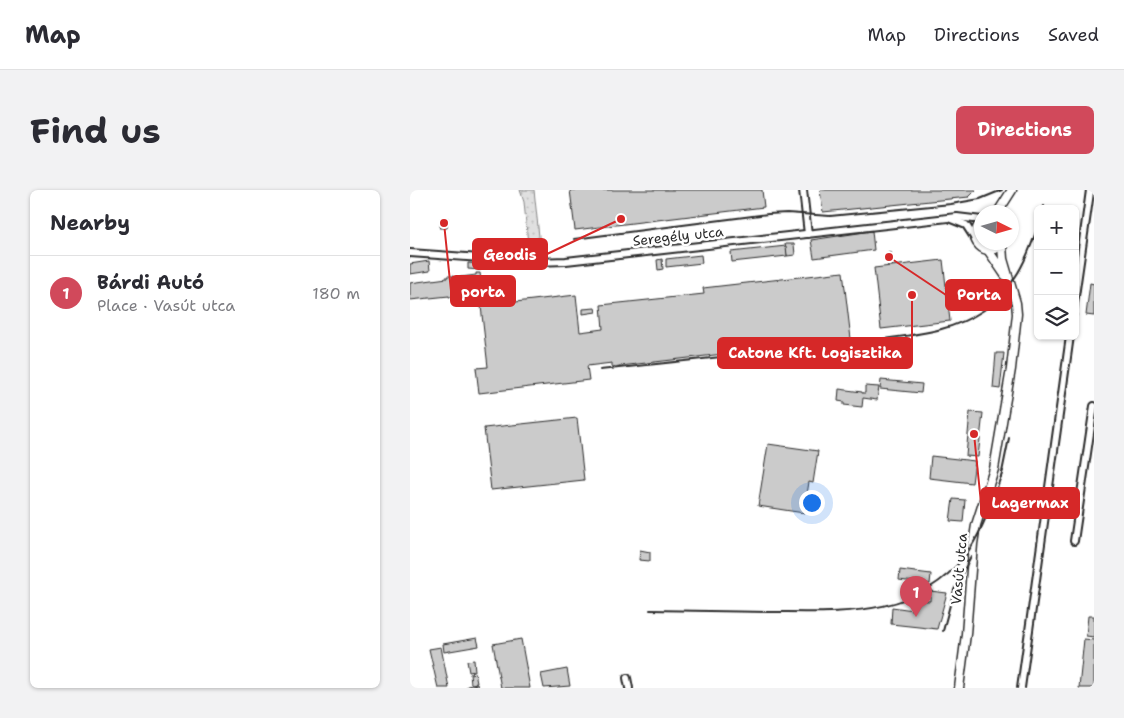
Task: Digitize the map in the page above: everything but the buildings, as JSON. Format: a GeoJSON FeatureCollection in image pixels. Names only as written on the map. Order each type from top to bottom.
{"type":"FeatureCollection","features":[{"type":"Feature","properties":{"kind":"street"},"geometry":{"type":"LineString","coordinates":[[803,190],[808,234]]}},
{"type":"Feature","properties":{"kind":"street"},"geometry":{"type":"LineString","coordinates":[[1002,205],[1012,190]]}},
{"type":"Feature","properties":{"kind":"street"},"geometry":{"type":"LineString","coordinates":[[1007,205],[1012,190]]}},
{"type":"Feature","properties":{"kind":"street","name":"Seregély utca"},"geometry":{"type":"LineString","coordinates":[[410,253],[536,262],[566,261],[957,217],[974,220]]}},
{"type":"Feature","properties":{"kind":"street"},"geometry":{"type":"LineString","coordinates":[[948,219],[955,220],[966,226],[974,238]]}},
{"type":"Feature","properties":{"kind":"street","name":"Vasút utca"},"geometry":{"type":"LineString","coordinates":[[988,250],[1008,278]]}},
{"type":"Feature","properties":{"kind":"street","name":"Vasút utca"},"geometry":{"type":"LineString","coordinates":[[959,688],[966,634],[972,544],[976,525],[994,469],[1011,369],[1017,314],[1016,303],[1002,259],[1003,250]]}},
{"type":"Feature","properties":{"kind":"street"},"geometry":{"type":"LineString","coordinates":[[1074,540],[1094,406]]}},
{"type":"Feature","properties":{"kind":"street"},"geometry":{"type":"LineString","coordinates":[[627,678],[629,688]]}},
{"type":"Feature","properties":{"kind":"shaded area"},"geometry":{"type":"Polygon","coordinates":[[[520,190],[534,190],[541,255],[529,255],[524,202],[520,190]]]}},
{"type":"Feature","properties":{"kind":"railway"},"geometry":{"type":"LineString","coordinates":[[574,239],[768,214],[787,213],[830,216],[951,204],[980,199],[1002,190]]}},
{"type":"Feature","properties":{"kind":"railway"},"geometry":{"type":"LineString","coordinates":[[1078,250],[1086,190]]}},
{"type":"Feature","properties":{"kind":"railway"},"geometry":{"type":"LineString","coordinates":[[1079,296],[1094,193]]}},
{"type":"Feature","properties":{"kind":"railway"},"geometry":{"type":"LineString","coordinates":[[600,370],[883,339],[948,327],[960,323],[984,310],[1004,293],[1024,262],[1034,237]]}},
{"type":"Feature","properties":{"kind":"railway"},"geometry":{"type":"LineString","coordinates":[[1017,688],[1065,340]]}},
{"type":"Feature","properties":{"kind":"railway"},"geometry":{"type":"LineString","coordinates":[[1025,688],[1073,340]]}},
{"type":"Feature","properties":{"kind":"railway"},"geometry":{"type":"LineString","coordinates":[[1001,477],[1009,438]]}},
{"type":"Feature","properties":{"kind":"railway"},"geometry":{"type":"LineString","coordinates":[[650,610],[821,612],[874,608],[899,602],[923,592],[944,577],[964,557],[982,527],[1003,471]]}},
{"type":"Feature","properties":{"kind":"railway"},"geometry":{"type":"LineString","coordinates":[[943,631],[954,590],[971,556]]}},
{"type":"Feature","properties":{"kind":"place","name":"Geodis"},"geometry":{"type":"Point","coordinates":[621,219]}},
{"type":"Feature","properties":{"kind":"place","name":"porta"},"geometry":{"type":"Point","coordinates":[444,223]}},
{"type":"Feature","properties":{"kind":"place","name":"Porta"},"geometry":{"type":"Point","coordinates":[889,257]}},
{"type":"Feature","properties":{"kind":"place","name":"Catone Kft. Logisztika"},"geometry":{"type":"Point","coordinates":[912,295]}},
{"type":"Feature","properties":{"kind":"place","name":"Lagermax"},"geometry":{"type":"Point","coordinates":[974,434]}},
{"type":"Feature","properties":{"kind":"place","name":"Bárdi Autó"},"geometry":{"type":"Point","coordinates":[916,617]}}]}
